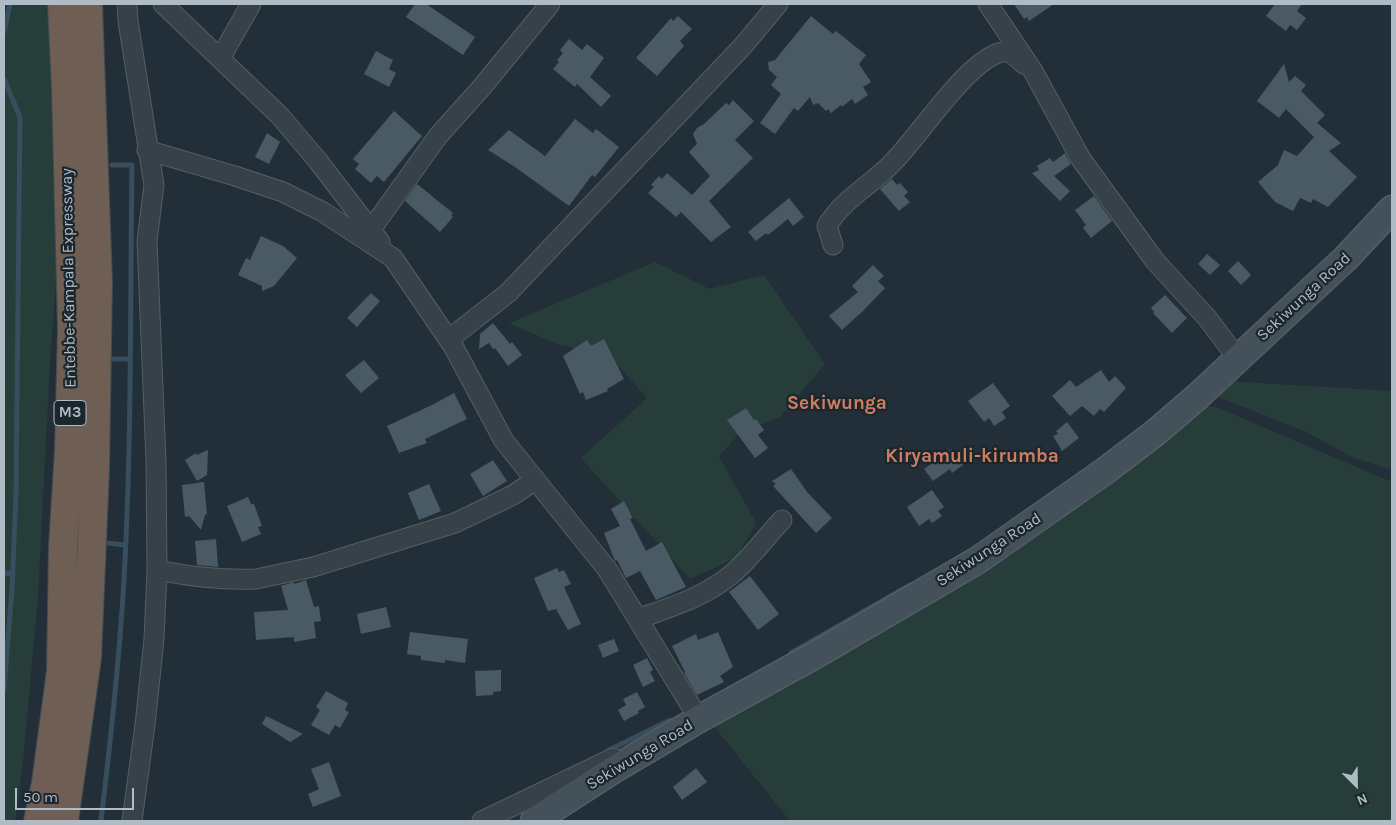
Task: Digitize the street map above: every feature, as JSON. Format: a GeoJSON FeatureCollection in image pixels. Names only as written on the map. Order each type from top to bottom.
{"type":"FeatureCollection","features":[{"type":"Feature","properties":{"kind":"highway","name":"Entebbe-Kampala Expressway"},"geometry":{"type":"LineString","coordinates":[[38,821],[46,783],[61,671],[63,546],[69,450],[72,328],[62,4]]}},
{"type":"Feature","properties":{"kind":"highway","name":"Entebbe-Kampala Expressway"},"geometry":{"type":"LineString","coordinates":[[64,821],[87,658],[95,469],[98,282],[88,4]]}},
{"type":"Feature","properties":{"kind":"main road","name":"Sekiwunga Road"},"geometry":{"type":"LineString","coordinates":[[534,821],[613,770],[699,719],[817,654],[978,560],[1105,471],[1141,444],[1198,396],[1346,258],[1392,209]]}},
{"type":"Feature","properties":{"kind":"street"},"geometry":{"type":"LineString","coordinates":[[127,4],[147,150],[154,185],[147,241],[156,461],[158,570],[154,639],[143,744],[132,821]]}},
{"type":"Feature","properties":{"kind":"street"},"geometry":{"type":"LineString","coordinates":[[163,4],[280,116],[318,161],[370,231],[393,258],[450,339],[504,441],[608,569],[699,719],[650,740],[482,821]]}},
{"type":"Feature","properties":{"kind":"street"},"geometry":{"type":"LineString","coordinates":[[221,58],[251,4]]}},
{"type":"Feature","properties":{"kind":"street"},"geometry":{"type":"LineString","coordinates":[[370,231],[438,136],[488,80],[550,4]]}},
{"type":"Feature","properties":{"kind":"street"},"geometry":{"type":"LineString","coordinates":[[450,339],[508,293],[736,54],[778,4]]}},
{"type":"Feature","properties":{"kind":"street"},"geometry":{"type":"LineString","coordinates":[[988,4],[1033,71],[1081,160],[1155,261],[1208,319],[1238,359]]}},
{"type":"Feature","properties":{"kind":"street"},"geometry":{"type":"LineString","coordinates":[[833,245],[827,226],[833,217],[848,199],[877,178],[895,161],[974,69],[992,56],[1006,52],[1012,54],[1033,71]]}},
{"type":"Feature","properties":{"kind":"street"},"geometry":{"type":"LineString","coordinates":[[147,150],[283,192],[324,212],[393,258]]}},
{"type":"Feature","properties":{"kind":"street"},"geometry":{"type":"LineString","coordinates":[[158,570],[216,580],[247,580],[313,567],[455,523],[513,495],[535,480]]}},
{"type":"Feature","properties":{"kind":"street"},"geometry":{"type":"LineString","coordinates":[[638,619],[690,600],[713,588],[732,574],[782,520]]}},
{"type":"Feature","properties":{"kind":"green space"},"geometry":{"type":"Polygon","coordinates":[[[4,4],[51,4],[58,254],[50,362],[38,597],[23,762],[15,821],[4,821],[4,4]]]}},
{"type":"Feature","properties":{"kind":"green space"},"geometry":{"type":"Polygon","coordinates":[[[655,262],[710,289],[764,275],[825,364],[781,416],[739,434],[719,456],[756,523],[736,558],[690,579],[581,458],[647,398],[607,353],[559,345],[509,323],[655,262]]]}},
{"type":"Feature","properties":{"kind":"green space"},"geometry":{"type":"Polygon","coordinates":[[[1226,381],[1392,391],[1392,470],[1354,458],[1304,431],[1211,394],[1226,381]]]}},
{"type":"Feature","properties":{"kind":"green space"},"geometry":{"type":"Polygon","coordinates":[[[1207,406],[1216,407],[1392,482],[1392,821],[790,821],[713,725],[916,612],[1140,461],[1188,416],[1207,406]]]}},
{"type":"Feature","properties":{"kind":"building"},"geometry":{"type":"Polygon","coordinates":[[[415,4],[426,4],[475,37],[463,55],[406,17],[415,4]]]}},
{"type":"Feature","properties":{"kind":"building"},"geometry":{"type":"Polygon","coordinates":[[[1014,4],[1054,4],[1029,21],[1027,17],[1024,19],[1014,4]]]}},
{"type":"Feature","properties":{"kind":"building"},"geometry":{"type":"Polygon","coordinates":[[[1275,4],[1302,4],[1297,11],[1306,18],[1297,30],[1290,25],[1286,31],[1266,16],[1275,4]]]}},
{"type":"Feature","properties":{"kind":"building"},"geometry":{"type":"Polygon","coordinates":[[[678,16],[692,29],[680,41],[684,46],[657,76],[636,58],[671,18],[673,21],[678,16]]]}},
{"type":"Feature","properties":{"kind":"building"},"geometry":{"type":"Polygon","coordinates":[[[811,16],[833,34],[836,31],[866,55],[859,64],[871,82],[863,87],[868,95],[855,104],[852,99],[831,113],[818,103],[813,105],[810,97],[798,111],[794,108],[775,134],[760,123],[781,94],[771,85],[777,77],[769,70],[768,62],[775,60],[811,16]]]}},
{"type":"Feature","properties":{"kind":"building"},"geometry":{"type":"Polygon","coordinates":[[[569,39],[582,50],[587,44],[604,58],[590,77],[611,96],[601,107],[577,84],[575,87],[553,69],[563,53],[560,50],[569,39]]]}},
{"type":"Feature","properties":{"kind":"building"},"geometry":{"type":"Polygon","coordinates":[[[376,51],[393,60],[389,69],[396,73],[389,87],[364,74],[376,51]]]}},
{"type":"Feature","properties":{"kind":"building"},"geometry":{"type":"Polygon","coordinates":[[[1284,64],[1289,82],[1295,76],[1306,85],[1301,91],[1325,115],[1317,123],[1341,143],[1329,151],[1357,177],[1328,207],[1313,199],[1311,203],[1300,198],[1293,211],[1275,202],[1258,182],[1278,165],[1284,150],[1297,156],[1314,137],[1286,109],[1279,118],[1257,101],[1284,64]]]}},
{"type":"Feature","properties":{"kind":"building"},"geometry":{"type":"Polygon","coordinates":[[[733,100],[754,121],[735,140],[753,158],[709,201],[731,227],[711,242],[681,212],[676,217],[648,193],[654,187],[651,185],[659,176],[662,179],[667,173],[692,195],[710,176],[689,152],[697,144],[693,134],[697,128],[704,124],[726,103],[729,105],[733,100]]]}},
{"type":"Feature","properties":{"kind":"building"},"geometry":{"type":"Polygon","coordinates":[[[394,111],[422,136],[384,182],[377,176],[371,183],[355,169],[359,164],[353,159],[394,111]]]}},
{"type":"Feature","properties":{"kind":"building"},"geometry":{"type":"Polygon","coordinates":[[[575,119],[593,133],[596,129],[619,147],[595,177],[592,175],[569,206],[488,150],[509,130],[545,156],[575,119]]]}},
{"type":"Feature","properties":{"kind":"building"},"geometry":{"type":"Polygon","coordinates":[[[267,133],[280,142],[269,164],[255,157],[267,133]]]}},
{"type":"Feature","properties":{"kind":"building"},"geometry":{"type":"Polygon","coordinates":[[[1065,153],[1071,164],[1054,176],[1070,191],[1060,201],[1032,173],[1039,170],[1037,166],[1050,158],[1053,162],[1065,153]]]}},
{"type":"Feature","properties":{"kind":"building"},"geometry":{"type":"Polygon","coordinates":[[[892,179],[897,185],[900,183],[908,192],[904,196],[910,202],[899,211],[880,189],[892,179]]]}},
{"type":"Feature","properties":{"kind":"building"},"geometry":{"type":"Polygon","coordinates":[[[417,184],[453,213],[451,216],[453,217],[440,232],[405,201],[417,184]]]}},
{"type":"Feature","properties":{"kind":"building"},"geometry":{"type":"Polygon","coordinates":[[[1094,196],[1112,221],[1091,238],[1083,228],[1086,225],[1075,210],[1094,196]]]}},
{"type":"Feature","properties":{"kind":"building"},"geometry":{"type":"Polygon","coordinates":[[[789,198],[804,217],[793,226],[788,219],[768,235],[766,233],[756,241],[748,232],[789,198]]]}},
{"type":"Feature","properties":{"kind":"building"},"geometry":{"type":"Polygon","coordinates":[[[261,236],[283,246],[297,258],[274,286],[262,291],[262,286],[238,275],[246,258],[250,260],[261,236]]]}},
{"type":"Feature","properties":{"kind":"building"},"geometry":{"type":"Polygon","coordinates":[[[1207,254],[1220,265],[1210,275],[1198,264],[1207,254]]]}},
{"type":"Feature","properties":{"kind":"building"},"geometry":{"type":"Polygon","coordinates":[[[1238,261],[1251,275],[1241,285],[1228,271],[1238,261]]]}},
{"type":"Feature","properties":{"kind":"building"},"geometry":{"type":"Polygon","coordinates":[[[873,265],[884,276],[878,281],[885,288],[842,330],[829,316],[858,292],[852,286],[873,265]]]}},
{"type":"Feature","properties":{"kind":"building"},"geometry":{"type":"Polygon","coordinates":[[[371,293],[380,301],[357,327],[347,318],[371,293]]]}},
{"type":"Feature","properties":{"kind":"building"},"geometry":{"type":"Polygon","coordinates":[[[1165,295],[1187,318],[1172,333],[1153,313],[1151,308],[1165,295]]]}},
{"type":"Feature","properties":{"kind":"building"},"geometry":{"type":"Polygon","coordinates":[[[493,323],[510,344],[512,342],[522,355],[508,366],[489,343],[479,349],[480,334],[493,323]]]}},
{"type":"Feature","properties":{"kind":"building"},"geometry":{"type":"Polygon","coordinates":[[[604,339],[624,379],[607,389],[608,391],[586,400],[583,392],[580,394],[563,356],[587,340],[591,346],[604,339]]]}},
{"type":"Feature","properties":{"kind":"building"},"geometry":{"type":"Polygon","coordinates":[[[364,360],[379,378],[361,393],[345,375],[364,360]]]}},
{"type":"Feature","properties":{"kind":"building"},"geometry":{"type":"Polygon","coordinates":[[[1101,370],[1109,382],[1115,376],[1126,388],[1104,412],[1100,409],[1094,416],[1082,406],[1070,416],[1052,396],[1070,380],[1076,387],[1101,370]]]}},
{"type":"Feature","properties":{"kind":"building"},"geometry":{"type":"Polygon","coordinates":[[[993,383],[1010,406],[1002,412],[1006,418],[994,426],[989,418],[984,422],[968,401],[993,383]]]}},
{"type":"Feature","properties":{"kind":"building"},"geometry":{"type":"Polygon","coordinates":[[[454,393],[467,419],[425,439],[427,443],[399,453],[387,426],[454,393]]]}},
{"type":"Feature","properties":{"kind":"building"},"geometry":{"type":"Polygon","coordinates":[[[746,408],[764,430],[758,435],[768,448],[755,458],[727,420],[746,408]]]}},
{"type":"Feature","properties":{"kind":"building"},"geometry":{"type":"Polygon","coordinates":[[[1067,422],[1079,438],[1062,451],[1053,436],[1058,434],[1056,431],[1067,422]]]}},
{"type":"Feature","properties":{"kind":"building"},"geometry":{"type":"Polygon","coordinates":[[[951,449],[963,465],[952,473],[950,469],[933,481],[924,469],[951,449]]]}},
{"type":"Feature","properties":{"kind":"building"},"geometry":{"type":"Polygon","coordinates":[[[208,450],[207,475],[197,481],[185,460],[196,453],[197,455],[208,450]]]}},
{"type":"Feature","properties":{"kind":"building"},"geometry":{"type":"Polygon","coordinates":[[[493,460],[507,481],[483,496],[470,474],[493,460]]]}},
{"type":"Feature","properties":{"kind":"building"},"geometry":{"type":"Polygon","coordinates":[[[791,469],[807,492],[832,518],[816,533],[773,486],[776,484],[772,481],[791,469]]]}},
{"type":"Feature","properties":{"kind":"building"},"geometry":{"type":"Polygon","coordinates":[[[204,482],[207,514],[205,515],[201,530],[189,516],[185,517],[182,485],[204,482]]]}},
{"type":"Feature","properties":{"kind":"building"},"geometry":{"type":"Polygon","coordinates":[[[429,484],[441,511],[419,520],[408,493],[429,484]]]}},
{"type":"Feature","properties":{"kind":"building"},"geometry":{"type":"Polygon","coordinates":[[[932,490],[944,507],[938,511],[942,516],[932,523],[929,519],[919,526],[907,507],[932,490]]]}},
{"type":"Feature","properties":{"kind":"building"},"geometry":{"type":"Polygon","coordinates":[[[248,497],[251,504],[254,504],[262,526],[258,527],[261,534],[242,542],[227,506],[248,497]]]}},
{"type":"Feature","properties":{"kind":"building"},"geometry":{"type":"Polygon","coordinates":[[[624,501],[633,518],[630,519],[646,551],[662,542],[686,587],[656,600],[640,571],[626,578],[617,560],[615,561],[604,533],[620,526],[611,509],[624,501]]]}},
{"type":"Feature","properties":{"kind":"building"},"geometry":{"type":"Polygon","coordinates":[[[216,539],[218,567],[197,565],[195,541],[216,539]]]}},
{"type":"Feature","properties":{"kind":"building"},"geometry":{"type":"Polygon","coordinates":[[[557,568],[559,572],[564,570],[571,584],[564,587],[581,624],[568,630],[556,609],[548,611],[534,578],[557,568]]]}},
{"type":"Feature","properties":{"kind":"building"},"geometry":{"type":"Polygon","coordinates":[[[750,576],[779,614],[758,630],[729,592],[750,576]]]}},
{"type":"Feature","properties":{"kind":"building"},"geometry":{"type":"Polygon","coordinates":[[[306,580],[314,607],[319,606],[321,621],[314,622],[316,638],[294,642],[294,637],[256,640],[254,612],[288,610],[281,586],[306,580]]]}},
{"type":"Feature","properties":{"kind":"building"},"geometry":{"type":"Polygon","coordinates":[[[386,607],[391,627],[361,634],[357,614],[386,607]]]}},
{"type":"Feature","properties":{"kind":"building"},"geometry":{"type":"Polygon","coordinates":[[[410,632],[468,639],[465,663],[445,660],[445,663],[421,660],[421,656],[407,654],[410,632]]]}},
{"type":"Feature","properties":{"kind":"building"},"geometry":{"type":"Polygon","coordinates":[[[718,632],[733,667],[720,676],[724,682],[697,695],[684,673],[672,646],[696,634],[698,640],[718,632]]]}},
{"type":"Feature","properties":{"kind":"building"},"geometry":{"type":"Polygon","coordinates":[[[614,639],[619,651],[603,658],[598,645],[614,639]]]}},
{"type":"Feature","properties":{"kind":"building"},"geometry":{"type":"Polygon","coordinates":[[[647,658],[653,670],[650,672],[655,681],[643,687],[633,665],[647,658]]]}},
{"type":"Feature","properties":{"kind":"building"},"geometry":{"type":"Polygon","coordinates":[[[501,670],[501,691],[493,692],[493,695],[476,696],[475,671],[501,670]]]}},
{"type":"Feature","properties":{"kind":"building"},"geometry":{"type":"Polygon","coordinates":[[[326,691],[348,703],[345,710],[349,712],[340,728],[335,725],[329,735],[311,725],[320,710],[316,707],[326,691]]]}},
{"type":"Feature","properties":{"kind":"building"},"geometry":{"type":"Polygon","coordinates":[[[637,692],[645,707],[638,711],[639,713],[624,721],[618,710],[626,705],[623,699],[637,692]]]}},
{"type":"Feature","properties":{"kind":"building"},"geometry":{"type":"Polygon","coordinates":[[[266,716],[303,734],[290,742],[262,724],[266,716]]]}},
{"type":"Feature","properties":{"kind":"building"},"geometry":{"type":"Polygon","coordinates":[[[329,762],[341,796],[313,807],[308,794],[319,789],[311,769],[329,762]]]}},
{"type":"Feature","properties":{"kind":"building"},"geometry":{"type":"Polygon","coordinates":[[[696,768],[707,782],[682,800],[673,787],[696,768]]]}},
{"type":"Feature","properties":{"kind":"waterway"},"geometry":{"type":"LineString","coordinates":[[4,32],[10,4]]}},
{"type":"Feature","properties":{"kind":"waterway"},"geometry":{"type":"LineString","coordinates":[[4,79],[20,117],[16,494],[12,589],[4,689]]}},
{"type":"Feature","properties":{"kind":"waterway"},"geometry":{"type":"LineString","coordinates":[[101,821],[114,708],[121,624],[126,542],[129,434],[132,165],[112,165]]}},
{"type":"Feature","properties":{"kind":"waterway"},"geometry":{"type":"LineString","coordinates":[[111,359],[130,359]]}},
{"type":"Feature","properties":{"kind":"waterway"},"geometry":{"type":"LineString","coordinates":[[107,543],[125,545]]}},
{"type":"Feature","properties":{"kind":"waterway"},"geometry":{"type":"LineString","coordinates":[[4,573],[13,574]]}},
{"type":"Feature","properties":{"kind":"waterway"},"geometry":{"type":"LineString","coordinates":[[791,653],[910,585]]}},
{"type":"Feature","properties":{"kind":"waterway"},"geometry":{"type":"LineString","coordinates":[[609,750],[670,720]]}},
{"type":"Feature","properties":{"kind":"district","name":"Sekiwunga"},"geometry":{"type":"Point","coordinates":[837,404]}},
{"type":"Feature","properties":{"kind":"district","name":"Kiryamuli-kirumba"},"geometry":{"type":"Point","coordinates":[972,457]}}]}
